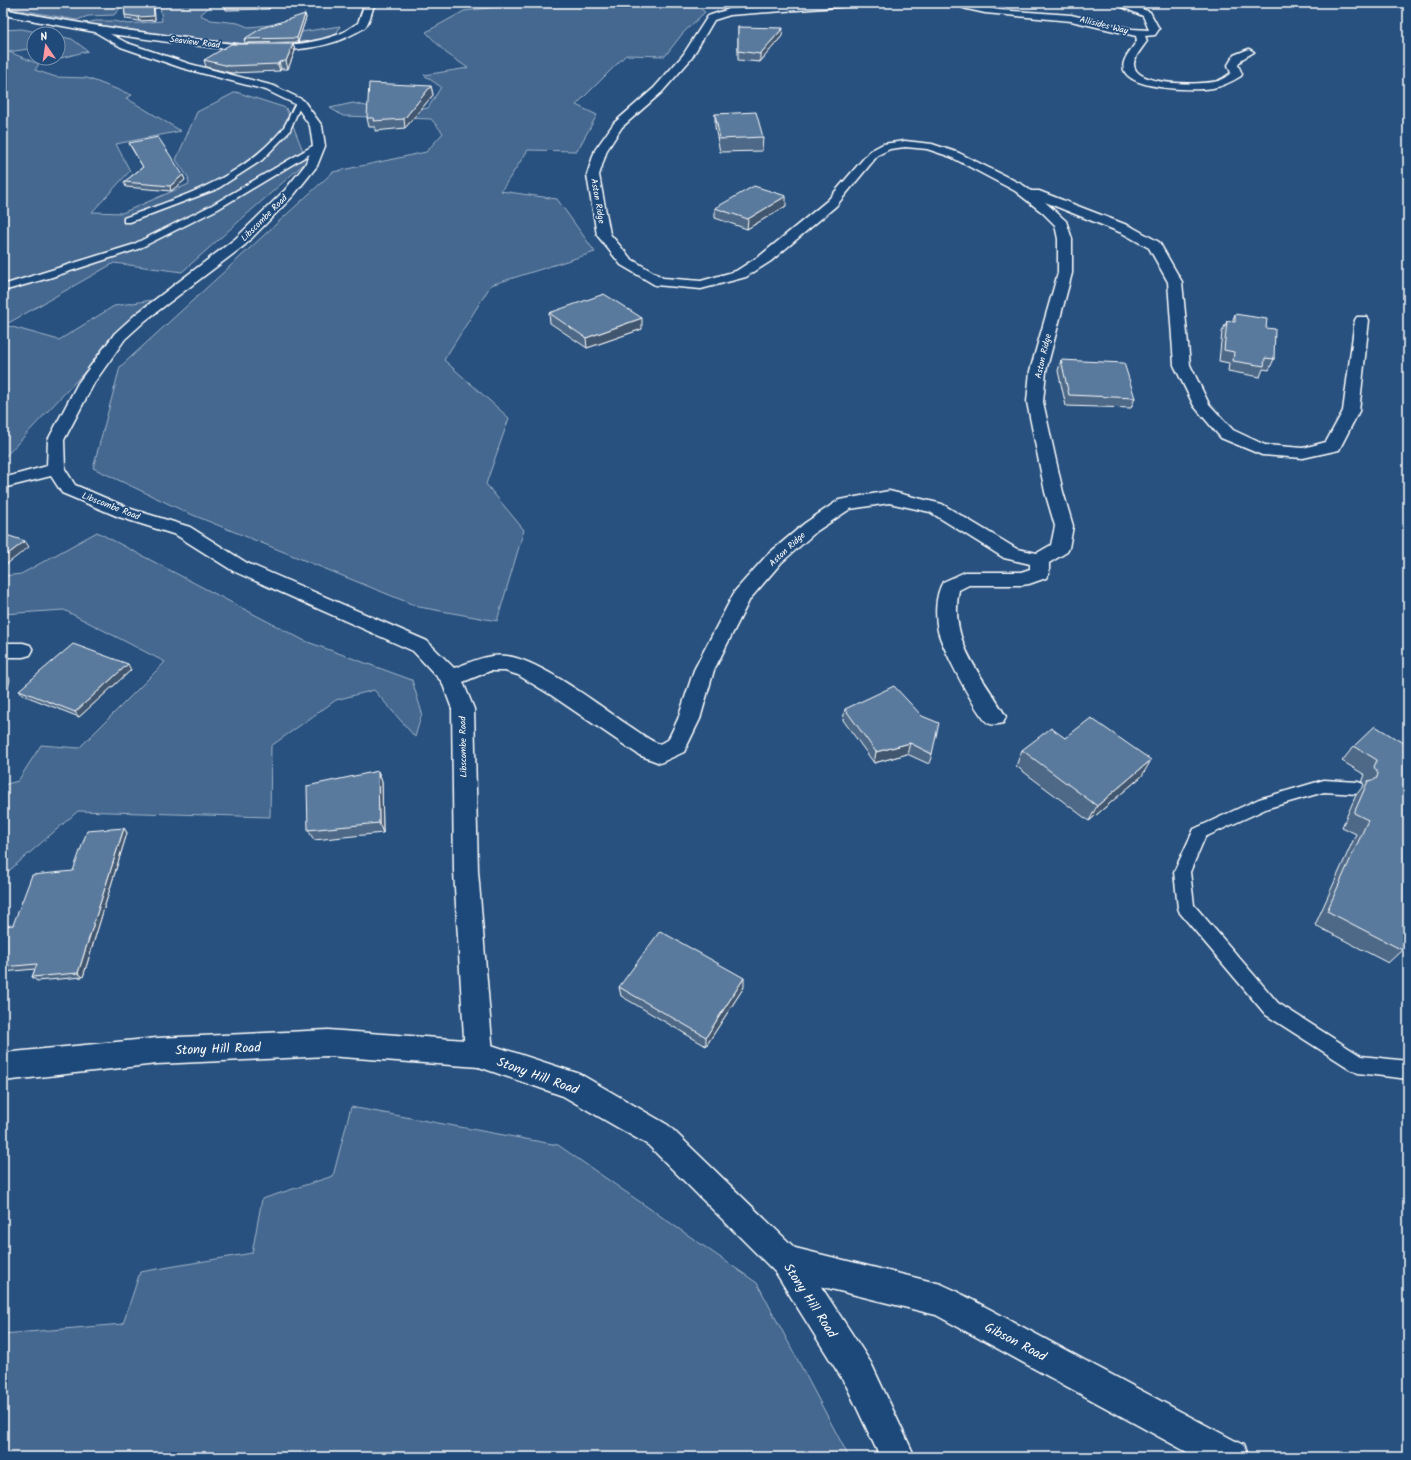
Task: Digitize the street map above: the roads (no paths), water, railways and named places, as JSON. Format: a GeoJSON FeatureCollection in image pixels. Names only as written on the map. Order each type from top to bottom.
{"type":"FeatureCollection","features":[{"type":"Feature","properties":{"kind":"street","name":"Seaview Road"},"geometry":{"type":"LineString","coordinates":[[3,12],[98,30],[236,47],[284,48],[314,44],[341,37],[362,25],[370,3]]}},
{"type":"Feature","properties":{"kind":"street","name":"Aston Ridge"},"geometry":{"type":"LineString","coordinates":[[451,678],[488,664],[507,663],[525,670],[559,689],[647,749],[660,754],[676,746],[689,719],[704,670],[742,596],[774,559],[811,527],[845,504],[889,497],[936,508],[1011,554],[1040,560],[1060,548],[1064,526],[1054,492],[1035,402],[1038,371],[1065,272],[1065,238],[1061,224],[1047,210],[1019,188],[954,155],[928,146],[905,144],[887,146],[874,153],[832,203],[766,258],[741,274],[701,285],[660,282],[626,262],[604,235],[593,175],[601,150],[618,125],[658,90],[687,57],[711,18],[724,9],[851,3]]}},
{"type":"Feature","properties":{"kind":"street","name":"Allisides Way"},"geometry":{"type":"LineString","coordinates":[[956,3],[999,14],[1071,18],[1097,22],[1140,34],[1152,33],[1154,29],[1147,14],[1136,8],[1118,3]]}},
{"type":"Feature","properties":{"kind":"street"},"geometry":{"type":"LineString","coordinates":[[98,30],[104,35],[124,45],[186,66],[270,88],[299,102],[316,126],[319,146]]}},
{"type":"Feature","properties":{"kind":"street"},"geometry":{"type":"LineString","coordinates":[[1140,34],[1142,41],[1129,62],[1130,71],[1137,77],[1152,82],[1175,86],[1202,86],[1222,83],[1237,74],[1233,65],[1238,57],[1249,52]]}},
{"type":"Feature","properties":{"kind":"street","name":"Libscombe Road"},"geometry":{"type":"LineString","coordinates":[[319,146],[311,166],[289,193],[240,242],[141,317],[120,336],[86,383],[56,440],[56,469],[68,489],[125,513],[183,531],[240,566],[420,646],[451,678],[463,710],[466,870],[479,1054]]}},
{"type":"Feature","properties":{"kind":"street"},"geometry":{"type":"LineString","coordinates":[[1019,188],[1127,230],[1154,245],[1175,282],[1182,366],[1202,406],[1227,434],[1262,450],[1303,453],[1333,446],[1351,411],[1362,320]]}},
{"type":"Feature","properties":{"kind":"street"},"geometry":{"type":"LineString","coordinates":[[3,483],[56,469]]}},
{"type":"Feature","properties":{"kind":"street"},"geometry":{"type":"LineString","coordinates":[[995,717],[969,678],[948,631],[946,605],[950,587],[965,578],[1022,579],[1039,573],[1040,560]]}},
{"type":"Feature","properties":{"kind":"street","name":"Stony Hill Road"},"geometry":{"type":"LineString","coordinates":[[3,1067],[157,1051],[328,1043],[479,1054],[570,1084],[658,1135],[788,1262],[859,1375],[898,1457]]}},
{"type":"Feature","properties":{"kind":"street","name":"Gibson Road"},"geometry":{"type":"LineString","coordinates":[[788,1262],[941,1300],[1231,1457]]}},
{"type":"Feature","properties":{"kind":"lane"},"geometry":{"type":"LineString","coordinates":[[127,220],[214,187],[259,158],[286,130],[299,102]]}},
{"type":"Feature","properties":{"kind":"lane"},"geometry":{"type":"LineString","coordinates":[[3,288],[46,276],[135,247],[215,207],[319,146]]}},
{"type":"Feature","properties":{"kind":"lane"},"geometry":{"type":"LineString","coordinates":[[1358,788],[1324,786],[1264,803],[1199,833],[1182,872],[1186,908],[1272,1009],[1358,1064],[1408,1070]]}}]}
